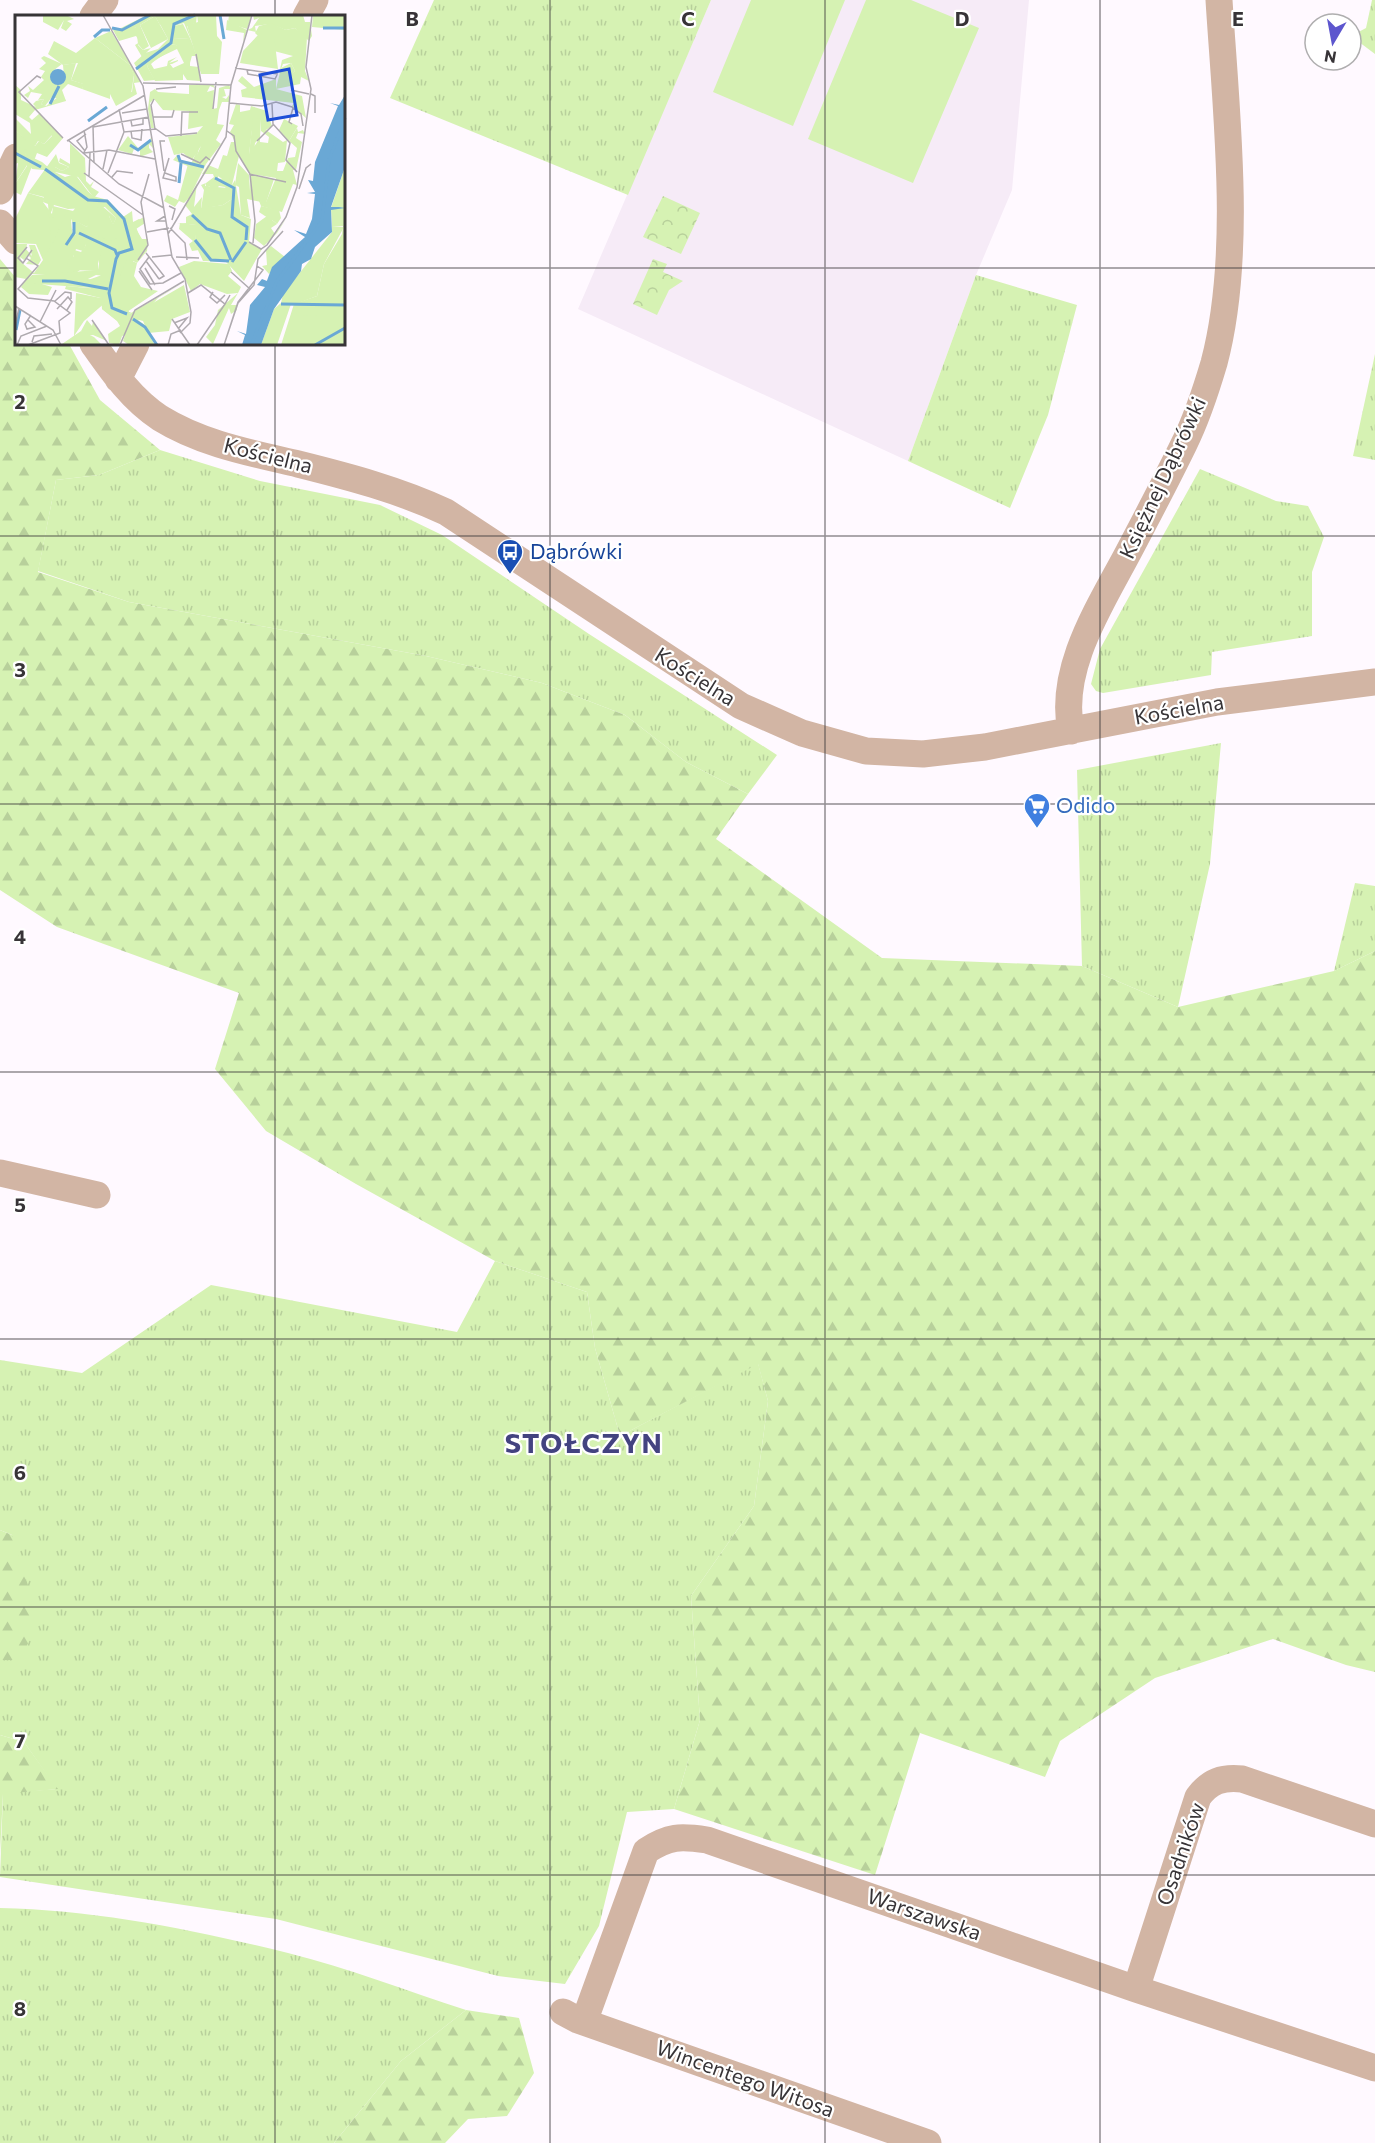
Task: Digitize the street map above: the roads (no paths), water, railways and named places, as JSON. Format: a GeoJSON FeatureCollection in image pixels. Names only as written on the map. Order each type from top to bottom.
{"type":"FeatureCollection","features":[{"type":"Feature","properties":{"kind":"street"},"geometry":{"type":"LineString","coordinates":[[94,15],[105,0]]}},
{"type":"Feature","properties":{"kind":"street"},"geometry":{"type":"LineString","coordinates":[[307,15],[315,0]]}},
{"type":"Feature","properties":{"kind":"street","name":"Księżnej Dąbrówki"},"geometry":{"type":"LineString","coordinates":[[1071,731],[1067,712],[1069,688],[1084,638],[1185,441],[1201,404],[1218,343],[1229,230],[1229,165],[1220,0]]}},
{"type":"Feature","properties":{"kind":"street"},"geometry":{"type":"LineString","coordinates":[[0,191],[15,159]]}},
{"type":"Feature","properties":{"kind":"street"},"geometry":{"type":"LineString","coordinates":[[0,223],[15,240]]}},
{"type":"Feature","properties":{"kind":"street","name":"Kościelna"},"geometry":{"type":"LineString","coordinates":[[94,345],[130,394],[159,417],[195,436],[226,447],[390,488],[446,512],[741,706],[802,733],[866,751],[923,754],[985,747],[1217,702],[1375,682]]}},
{"type":"Feature","properties":{"kind":"street"},"geometry":{"type":"LineString","coordinates":[[118,379],[135,345]]}},
{"type":"Feature","properties":{"kind":"street"},"geometry":{"type":"LineString","coordinates":[[0,1173],[97,1195]]}},
{"type":"Feature","properties":{"kind":"street","name":"Osadników"},"geometry":{"type":"LineString","coordinates":[[1136,1989],[1198,1797],[1208,1785],[1226,1777],[1242,1779],[1375,1824]]}},
{"type":"Feature","properties":{"kind":"street","name":"Warszawska"},"geometry":{"type":"LineString","coordinates":[[574,2017],[646,1851],[664,1839],[685,1837],[707,1839],[1136,1989],[1375,2068]]}},
{"type":"Feature","properties":{"kind":"street","name":"Wincentego Witosa"},"geometry":{"type":"LineString","coordinates":[[574,2017],[928,2143]]}},
{"type":"Feature","properties":{"kind":"place","name":"Dąbrówki"},"geometry":{"type":"Point","coordinates":[510,575]}},
{"type":"Feature","properties":{"kind":"place","name":"Odido"},"geometry":{"type":"Point","coordinates":[1037,829]}},
{"type":"Feature","properties":{"kind":"district","name":"STOŁCZYN"},"geometry":{"type":"Point","coordinates":[584,1444]}}]}
